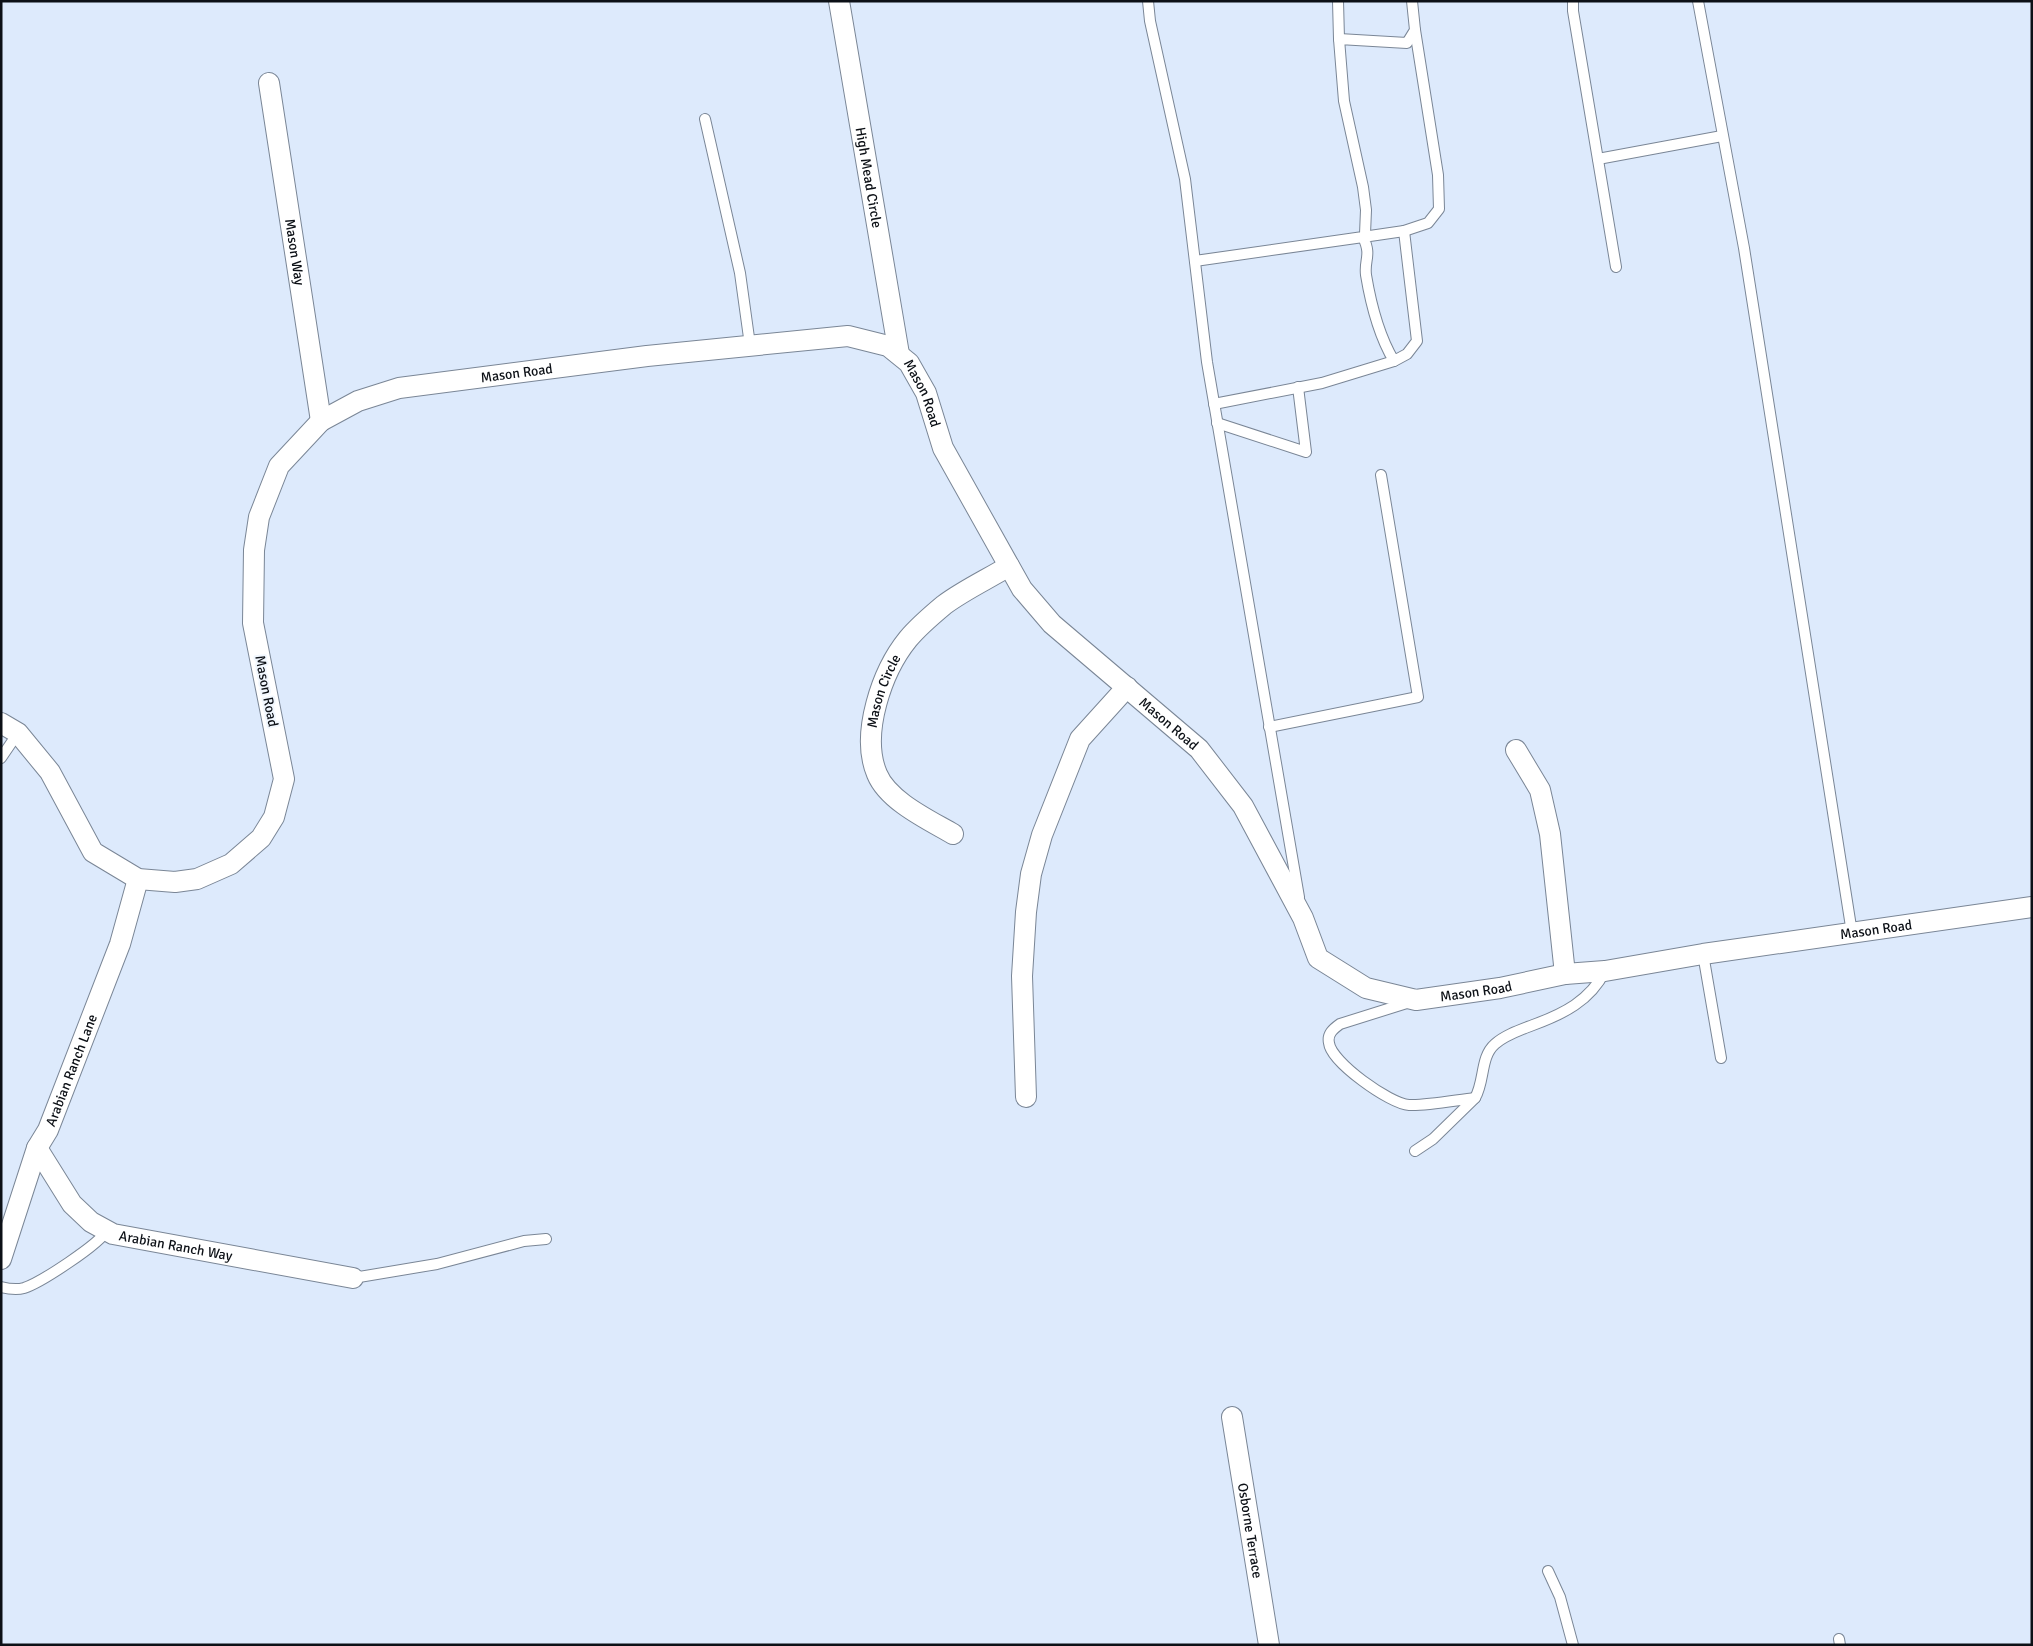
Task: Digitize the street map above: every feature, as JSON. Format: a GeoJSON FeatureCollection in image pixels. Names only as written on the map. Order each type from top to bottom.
{"type":"FeatureCollection","features":[{"type":"Feature","properties":{"kind":"street","name":"High Mead Circle"},"geometry":{"type":"LineString","coordinates":[[839,1],[900,354]]}},
{"type":"Feature","properties":{"kind":"street","name":"Mason Way"},"geometry":{"type":"LineString","coordinates":[[269,83],[321,421]]}},
{"type":"Feature","properties":{"kind":"street","name":"Mason Road"},"geometry":{"type":"LineString","coordinates":[[10,728],[50,772],[93,852],[138,879],[175,882],[197,878],[231,864],[261,838],[274,817],[284,779],[253,622],[254,550],[259,517],[279,466],[321,421],[358,401],[399,388],[647,356],[848,336],[888,346],[909,363],[926,393],[943,448],[1022,589],[1052,624],[1199,749],[1243,806],[1303,918],[1318,958],[1366,988],[1416,1000],[1500,988],[1565,974],[1605,971],[1703,954],[2032,907]]}},
{"type":"Feature","properties":{"kind":"street","name":"Mason Circle"},"geometry":{"type":"LineString","coordinates":[[953,834],[916,814],[892,795],[877,775],[872,752],[873,714],[887,674],[908,640],[944,605],[1009,566]]}},
{"type":"Feature","properties":{"kind":"street"},"geometry":{"type":"LineString","coordinates":[[1026,1097],[1022,976],[1026,912],[1031,874],[1042,835],[1080,739],[1127,687]]}},
{"type":"Feature","properties":{"kind":"street"},"geometry":{"type":"LineString","coordinates":[[1516,750],[1540,790],[1548,826],[1565,974]]}},
{"type":"Feature","properties":{"kind":"street","name":"Arabian Ranch Lane"},"geometry":{"type":"LineString","coordinates":[[1,1259],[37,1148],[48,1130],[120,944],[138,879]]}},
{"type":"Feature","properties":{"kind":"street","name":"Arabian Ranch Way"},"geometry":{"type":"LineString","coordinates":[[37,1148],[72,1204],[91,1222],[114,1234],[353,1278]]}},
{"type":"Feature","properties":{"kind":"street","name":"Osborne Terrace"},"geometry":{"type":"LineString","coordinates":[[1232,1417],[1269,1645]]}},
{"type":"Feature","properties":{"kind":"lane"},"geometry":{"type":"LineString","coordinates":[[1148,1],[1150,20],[1185,179],[1200,315],[1217,423],[1303,918]]}},
{"type":"Feature","properties":{"kind":"lane"},"geometry":{"type":"LineString","coordinates":[[1338,1],[1344,101],[1363,187],[1366,210],[1365,234],[1363,237],[1368,248],[1366,274],[1384,345],[1394,361]]}},
{"type":"Feature","properties":{"kind":"lane"},"geometry":{"type":"LineString","coordinates":[[1195,261],[1404,231],[1428,223],[1439,209],[1438,176],[1412,1]]}},
{"type":"Feature","properties":{"kind":"lane"},"geometry":{"type":"LineString","coordinates":[[1573,1],[1573,11],[1616,268]]}},
{"type":"Feature","properties":{"kind":"lane"},"geometry":{"type":"LineString","coordinates":[[1698,1],[1745,258],[1852,933]]}},
{"type":"Feature","properties":{"kind":"lane"},"geometry":{"type":"LineString","coordinates":[[1339,39],[1407,43],[1415,30]]}},
{"type":"Feature","properties":{"kind":"lane"},"geometry":{"type":"LineString","coordinates":[[705,119],[740,274],[750,345]]}},
{"type":"Feature","properties":{"kind":"lane"},"geometry":{"type":"LineString","coordinates":[[1598,159],[1722,136]]}},
{"type":"Feature","properties":{"kind":"lane"},"geometry":{"type":"LineString","coordinates":[[1214,404],[1322,383],[1394,361],[1407,354],[1417,341],[1404,231]]}},
{"type":"Feature","properties":{"kind":"lane"},"geometry":{"type":"LineString","coordinates":[[1217,423],[1306,452],[1298,388]]}},
{"type":"Feature","properties":{"kind":"lane"},"geometry":{"type":"LineString","coordinates":[[1269,727],[1418,697],[1381,475]]}},
{"type":"Feature","properties":{"kind":"lane"},"geometry":{"type":"LineString","coordinates":[[1,758],[10,728]]}},
{"type":"Feature","properties":{"kind":"lane"},"geometry":{"type":"LineString","coordinates":[[1703,954],[1720,1058]]}},
{"type":"Feature","properties":{"kind":"lane"},"geometry":{"type":"LineString","coordinates":[[1415,1151],[1439,1133],[1475,1098],[1479,1091],[1486,1060],[1494,1044],[1519,1030],[1571,1009],[1595,988],[1605,971]]}},
{"type":"Feature","properties":{"kind":"lane"},"geometry":{"type":"LineString","coordinates":[[1416,1000],[1340,1024],[1332,1029],[1329,1036],[1329,1044],[1334,1054],[1357,1076],[1393,1100],[1409,1105],[1475,1098]]}},
{"type":"Feature","properties":{"kind":"lane"},"geometry":{"type":"LineString","coordinates":[[1,1287],[22,1288],[36,1283],[98,1242],[107,1230]]}},
{"type":"Feature","properties":{"kind":"lane"},"geometry":{"type":"LineString","coordinates":[[353,1278],[437,1264],[524,1241],[546,1239]]}},
{"type":"Feature","properties":{"kind":"lane"},"geometry":{"type":"LineString","coordinates":[[1548,1571],[1560,1597],[1573,1645]]}}]}
